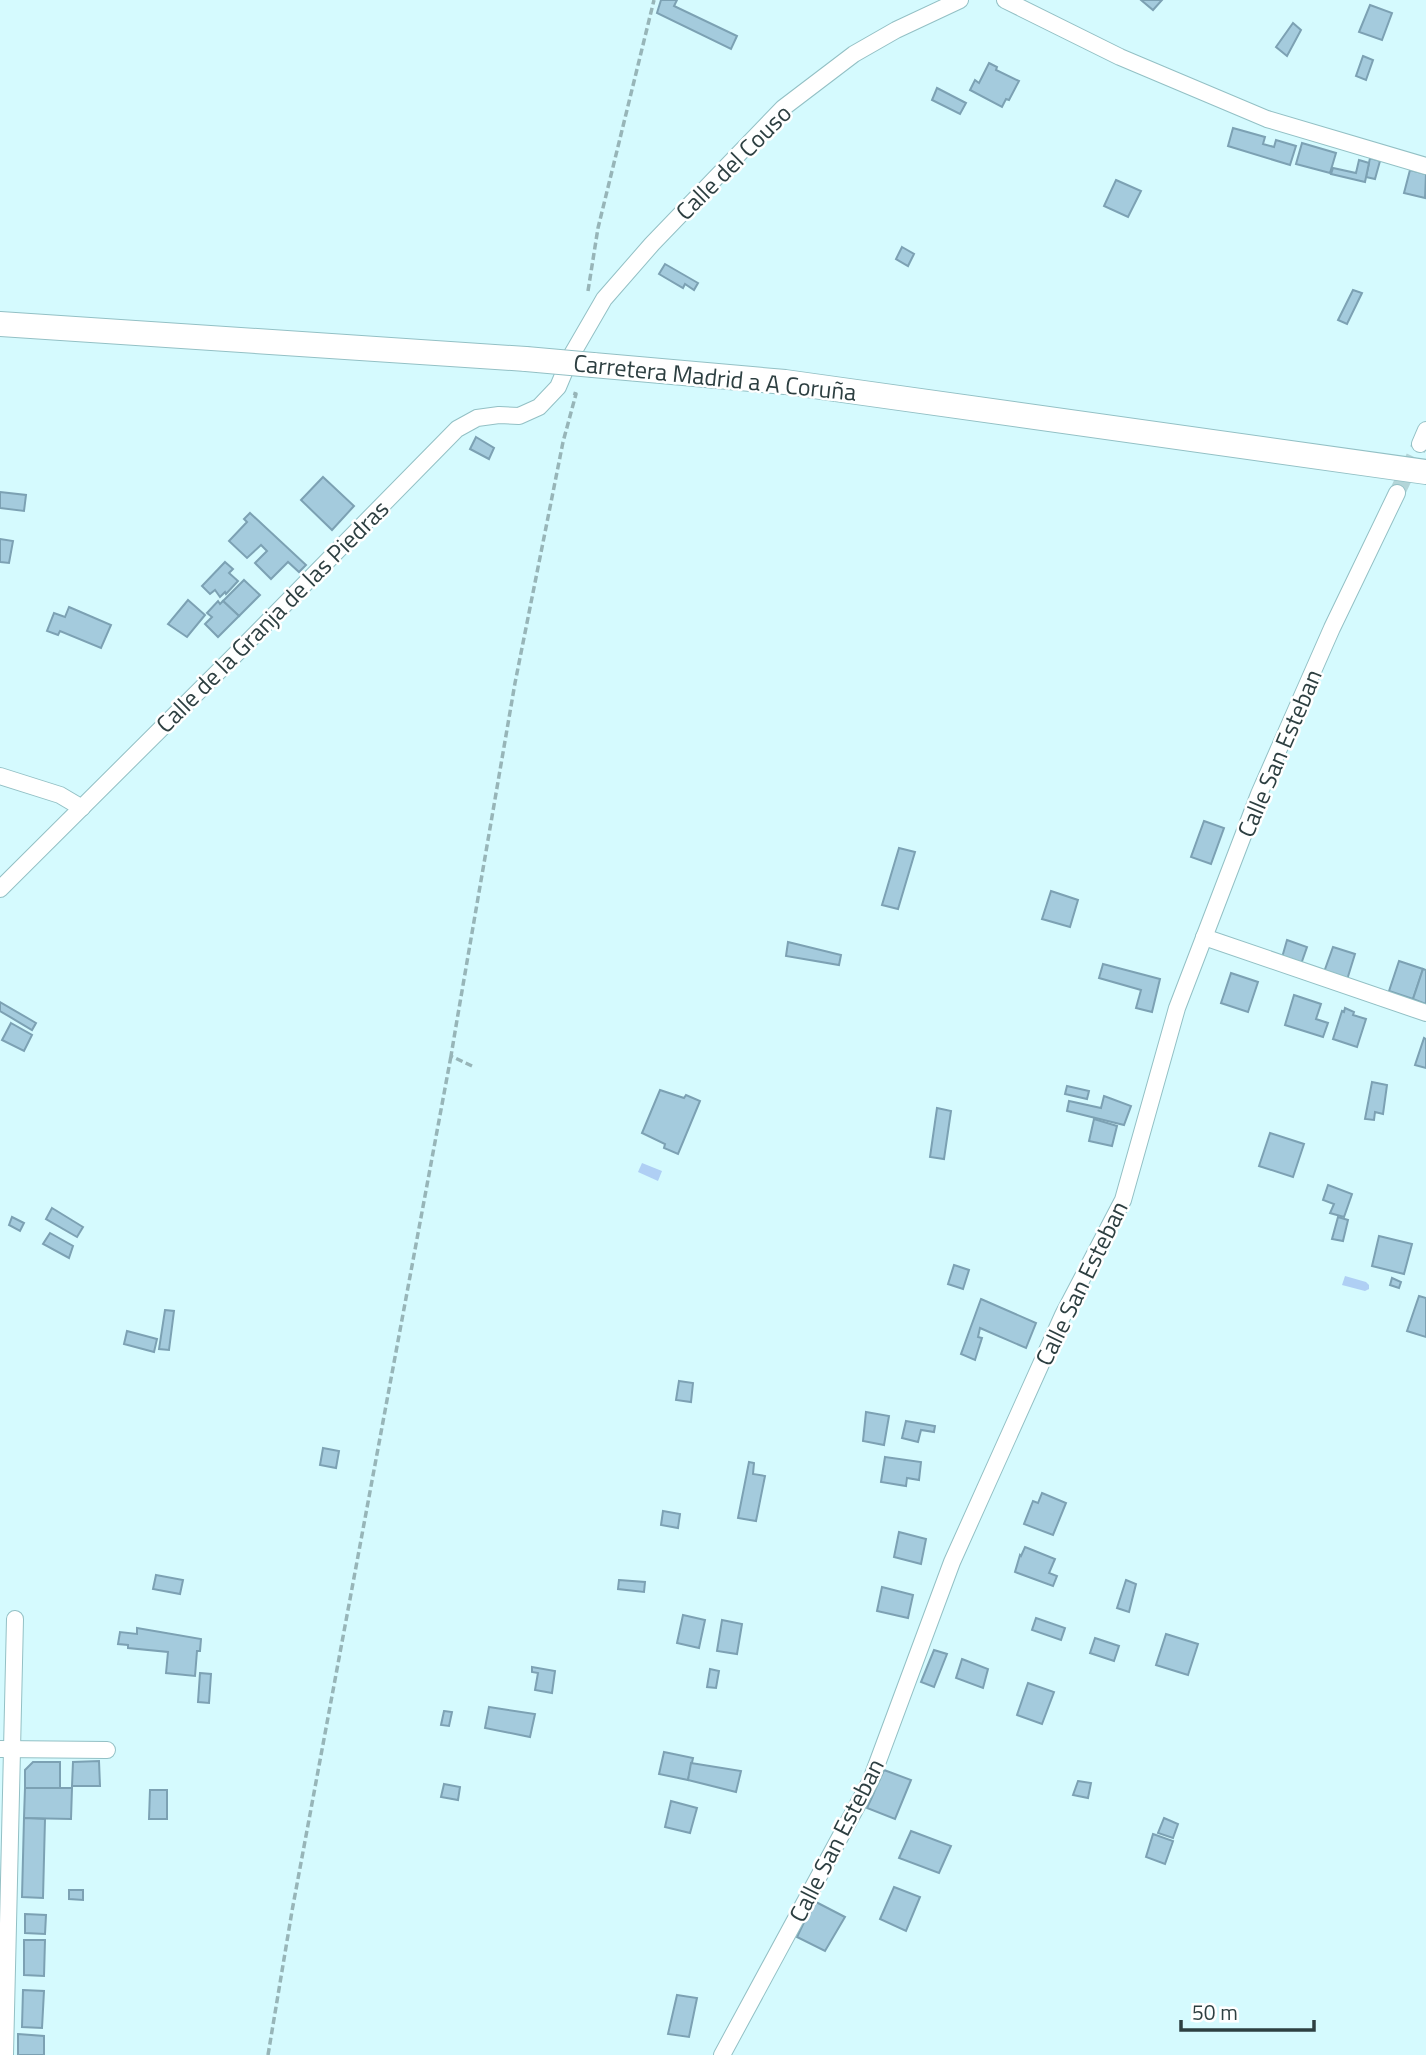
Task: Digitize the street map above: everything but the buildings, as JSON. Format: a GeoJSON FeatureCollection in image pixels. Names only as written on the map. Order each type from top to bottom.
{"type":"FeatureCollection","features":[{"type":"Feature","properties":{"kind":"highway","name":"Carretera Madrid a A Coruña"},"geometry":{"type":"LineString","coordinates":[[0,324],[526,359],[799,384],[1426,471]]}},
{"type":"Feature","properties":{"kind":"street","name":"Calle del Couso"},"geometry":{"type":"LineString","coordinates":[[559,384],[581,337],[604,299],[660,236],[783,108],[861,49],[960,0]]}},
{"type":"Feature","properties":{"kind":"street"},"geometry":{"type":"LineString","coordinates":[[1004,0],[1120,57],[1267,119],[1426,166]]}},
{"type":"Feature","properties":{"kind":"street","name":"Calle de la Granja de las Piedras"},"geometry":{"type":"LineString","coordinates":[[0,888],[231,659],[457,429],[477,418],[519,416],[529,412],[539,407],[559,384]]}},
{"type":"Feature","properties":{"kind":"street","name":"Calle San Esteban"},"geometry":{"type":"LineString","coordinates":[[722,2055],[871,1780],[952,1562],[1063,1315],[1123,1200],[1177,1008],[1259,794],[1332,628],[1397,493]]}},
{"type":"Feature","properties":{"kind":"street"},"geometry":{"type":"LineString","coordinates":[[0,776],[60,795],[82,808]]}},
{"type":"Feature","properties":{"kind":"street"},"geometry":{"type":"LineString","coordinates":[[1204,937],[1426,1013]]}},
{"type":"Feature","properties":{"kind":"street"},"geometry":{"type":"LineString","coordinates":[[5,2055],[3,1972],[6,1749],[15,1619]]}},
{"type":"Feature","properties":{"kind":"street"},"geometry":{"type":"LineString","coordinates":[[6,1749],[107,1751]]}},
{"type":"Feature","properties":{"kind":"path"},"geometry":{"type":"LineString","coordinates":[[587,296],[598,228],[654,0]]}},
{"type":"Feature","properties":{"kind":"path"},"geometry":{"type":"LineString","coordinates":[[268,2055],[292,1911],[451,1056],[516,683],[563,442],[576,394],[559,384]]}},
{"type":"Feature","properties":{"kind":"path"},"geometry":{"type":"LineString","coordinates":[[451,1056],[471,1066]]}},
{"type":"Feature","properties":{"kind":"water"},"geometry":{"type":"Polygon","coordinates":[[[642,1163],[662,1171],[658,1181],[638,1172],[642,1163]]]}},
{"type":"Feature","properties":{"kind":"water"},"geometry":{"type":"Polygon","coordinates":[[[1345,1276],[1366,1282],[1369,1289],[1365,1291],[1342,1285],[1345,1276]]]}},
{"type":"Feature","properties":{"kind":"tunnel"},"geometry":{"type":"LineString","coordinates":[[1397,493],[1420,444]]}}]}
